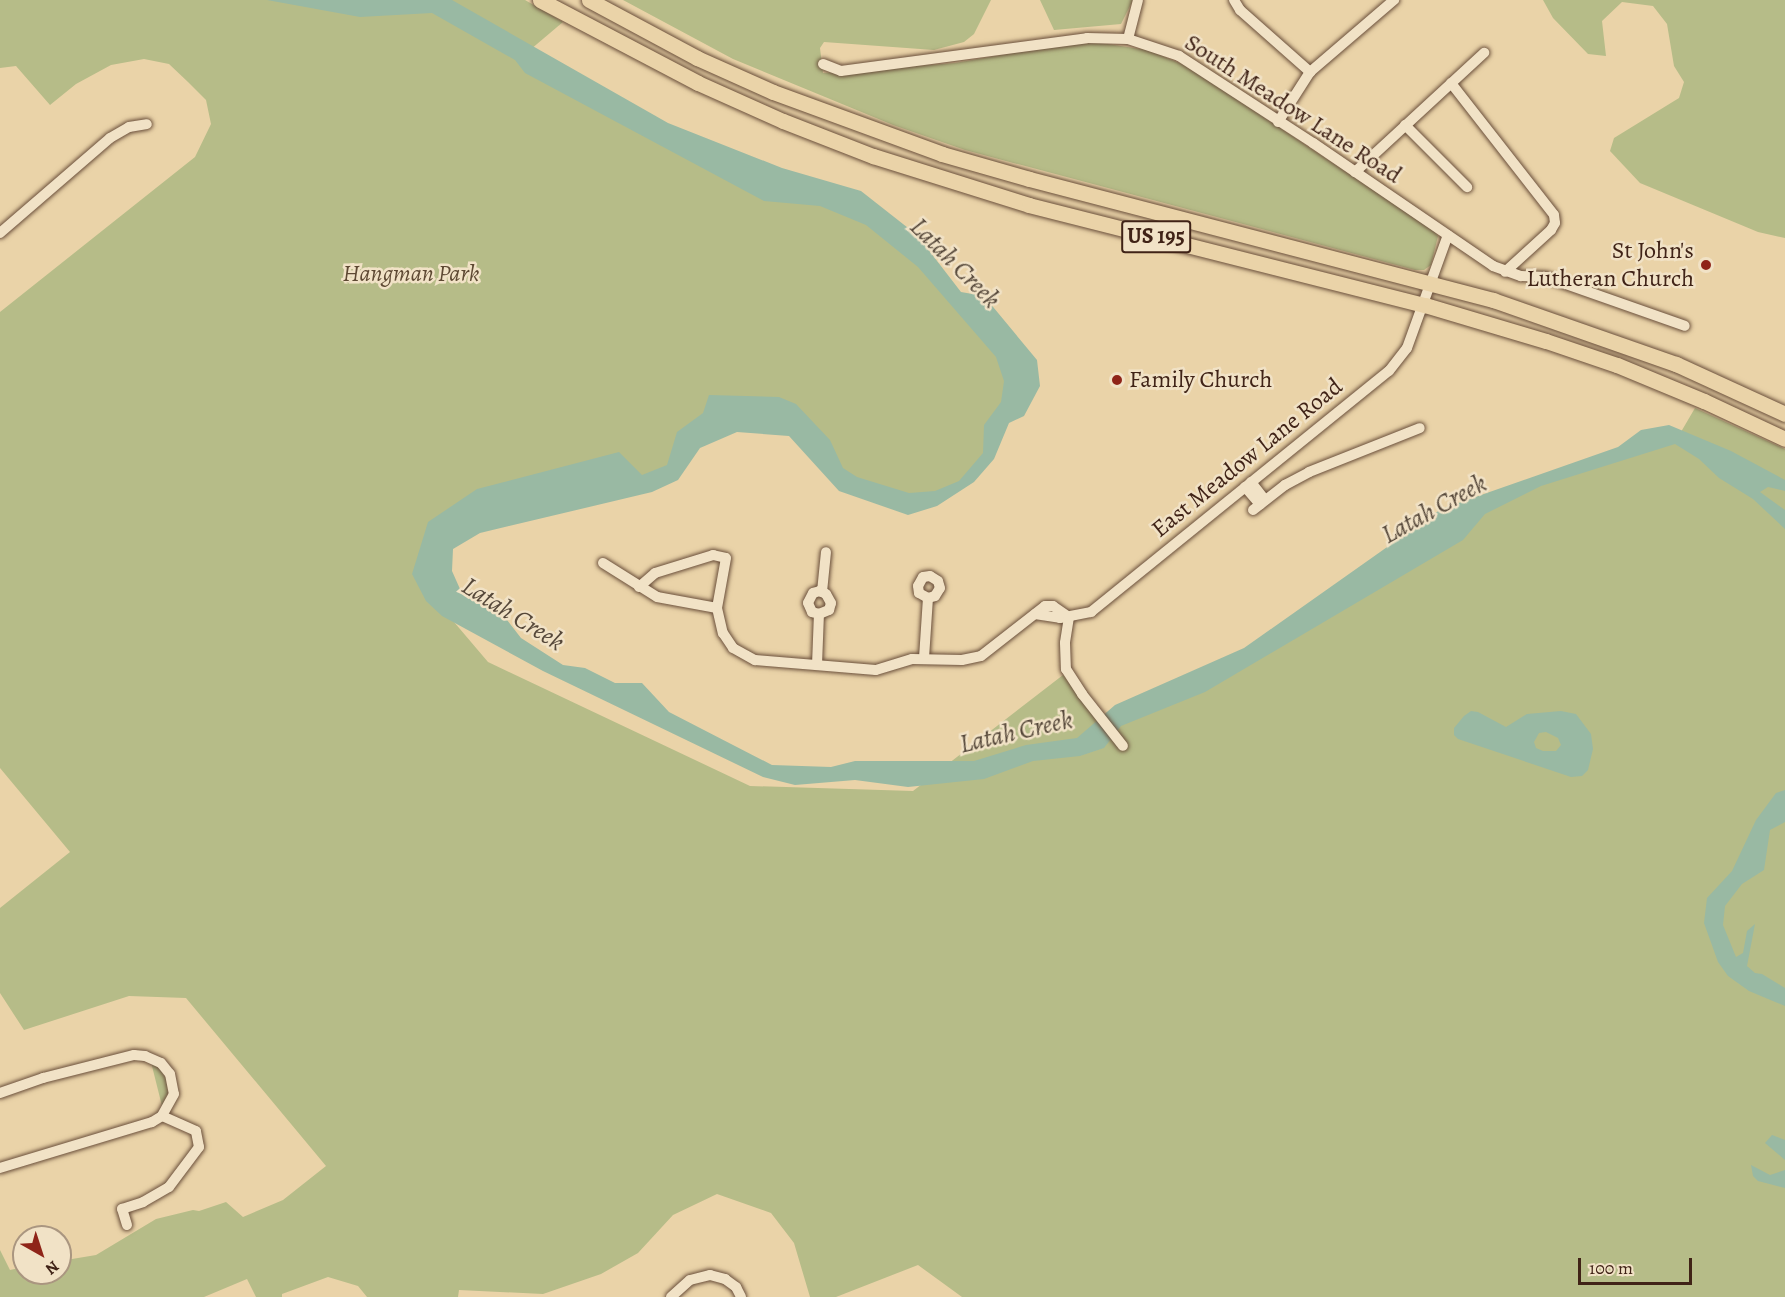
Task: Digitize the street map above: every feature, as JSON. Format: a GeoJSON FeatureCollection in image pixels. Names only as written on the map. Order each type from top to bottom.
{"type":"FeatureCollection","features":[{"type":"Feature","properties":{"kind":"highway","name":"US 195"},"geometry":{"type":"LineString","coordinates":[[540,0],[698,83],[783,121],[873,156],[1029,205],[1425,305],[1545,340],[1617,365],[1704,401],[1785,439]]}},
{"type":"Feature","properties":{"kind":"highway","name":"US 195"},"geometry":{"type":"LineString","coordinates":[[589,0],[697,57],[773,92],[942,154],[1493,300],[1665,359],[1785,414]]}},
{"type":"Feature","properties":{"kind":"street"},"geometry":{"type":"LineString","coordinates":[[1128,39],[1138,0]]}},
{"type":"Feature","properties":{"kind":"street"},"geometry":{"type":"LineString","coordinates":[[1234,0],[1240,10],[1310,72]]}},
{"type":"Feature","properties":{"kind":"street"},"geometry":{"type":"LineString","coordinates":[[1278,122],[1310,72],[1394,0]]}},
{"type":"Feature","properties":{"kind":"street","name":"South Meadow Lane Road"},"geometry":{"type":"LineString","coordinates":[[823,64],[841,71],[1086,38],[1128,39],[1179,56],[1505,272],[1521,276],[1546,277],[1684,326]]}},
{"type":"Feature","properties":{"kind":"street"},"geometry":{"type":"LineString","coordinates":[[1355,171],[1484,53]]}},
{"type":"Feature","properties":{"kind":"street"},"geometry":{"type":"LineString","coordinates":[[1451,83],[1552,210],[1555,219],[1551,230],[1505,272]]}},
{"type":"Feature","properties":{"kind":"street"},"geometry":{"type":"LineString","coordinates":[[0,233],[110,138],[129,127],[147,124]]}},
{"type":"Feature","properties":{"kind":"street"},"geometry":{"type":"LineString","coordinates":[[1405,125],[1467,187]]}},
{"type":"Feature","properties":{"kind":"street"},"geometry":{"type":"LineString","coordinates":[[1425,305],[1448,235]]}},
{"type":"Feature","properties":{"kind":"street","name":"East Meadow Lane Road"},"geometry":{"type":"LineString","coordinates":[[1069,617],[1091,612],[1389,371],[1407,348],[1425,305]]}},
{"type":"Feature","properties":{"kind":"street"},"geometry":{"type":"LineString","coordinates":[[1248,485],[1259,505],[1285,485],[1309,472],[1420,428]]}},
{"type":"Feature","properties":{"kind":"street"},"geometry":{"type":"LineString","coordinates":[[822,592],[826,552]]}},
{"type":"Feature","properties":{"kind":"street"},"geometry":{"type":"LineString","coordinates":[[639,587],[655,573],[713,555],[726,558],[717,608],[723,633],[734,648],[742,654],[755,660],[876,670],[912,659],[962,660],[981,656],[1041,607],[1053,606],[1069,617],[1065,643],[1066,669],[1082,694],[1123,746]]}},
{"type":"Feature","properties":{"kind":"street"},"geometry":{"type":"LineString","coordinates":[[603,563],[657,597],[717,608]]}},
{"type":"Feature","properties":{"kind":"street"},"geometry":{"type":"LineString","coordinates":[[822,592],[829,596],[831,603],[826,612],[819,614],[813,612],[808,603],[813,593],[822,592]]}},
{"type":"Feature","properties":{"kind":"street"},"geometry":{"type":"LineString","coordinates":[[924,658],[928,598]]}},
{"type":"Feature","properties":{"kind":"street"},"geometry":{"type":"LineString","coordinates":[[817,665],[819,614]]}},
{"type":"Feature","properties":{"kind":"street"},"geometry":{"type":"LineString","coordinates":[[0,1093],[43,1078],[134,1055],[145,1056],[161,1063],[173,1084],[171,1101],[162,1116],[152,1122],[0,1168]]}},
{"type":"Feature","properties":{"kind":"street"},"geometry":{"type":"LineString","coordinates":[[127,1225],[122,1209],[144,1202],[169,1187],[199,1147],[196,1131],[162,1116]]}},
{"type":"Feature","properties":{"kind":"street"},"geometry":{"type":"LineString","coordinates":[[671,1297],[690,1280],[710,1275],[730,1283],[741,1297]]}},
{"type":"Feature","properties":{"kind":"green space","name":"Hangman Park"},"geometry":{"type":"Polygon","coordinates":[[[0,0],[525,0],[563,22],[524,55],[665,135],[822,193],[908,245],[1017,380],[988,457],[967,481],[936,499],[839,479],[816,443],[734,412],[674,472],[441,534],[454,622],[488,662],[750,786],[913,791],[1063,675],[1101,726],[1195,684],[1482,506],[1678,437],[1695,408],[1785,449],[1785,1297],[962,1297],[918,1265],[836,1297],[810,1297],[794,1243],[771,1213],[717,1194],[673,1215],[638,1253],[601,1274],[543,1294],[459,1290],[458,1297],[367,1297],[358,1286],[328,1277],[282,1294],[282,1297],[256,1297],[247,1279],[204,1297],[0,1297],[0,1250],[10,1270],[12,1270],[12,1285],[72,1285],[72,1259],[96,1255],[156,1219],[193,1210],[199,1211],[226,1202],[243,1217],[283,1200],[326,1166],[186,998],[129,996],[24,1030],[0,993],[0,908],[70,852],[0,768],[0,312],[195,157],[211,124],[206,100],[169,64],[144,59],[111,65],[76,84],[50,105],[16,66],[0,68],[0,0]]]}},
{"type":"Feature","properties":{"kind":"green space"},"geometry":{"type":"Polygon","coordinates":[[[623,0],[991,0],[974,34],[964,42],[934,50],[824,42],[820,48],[823,73],[955,63],[1064,44],[1101,43],[1147,50],[1187,66],[1433,230],[1438,236],[1431,265],[1424,270],[1415,270],[965,150],[893,125],[733,59],[623,0]]]}},
{"type":"Feature","properties":{"kind":"green space"},"geometry":{"type":"Polygon","coordinates":[[[1040,0],[1133,0],[1121,24],[1054,30],[1040,0]]]}},
{"type":"Feature","properties":{"kind":"green space"},"geometry":{"type":"Polygon","coordinates":[[[1543,0],[1785,0],[1785,238],[1758,232],[1640,183],[1610,151],[1614,138],[1679,98],[1684,82],[1674,66],[1667,24],[1653,6],[1622,2],[1602,21],[1606,56],[1588,54],[1553,18],[1543,0]]]}},
{"type":"Feature","properties":{"kind":"green space"},"geometry":{"type":"Polygon","coordinates":[[[151,1062],[160,1069],[166,1079],[168,1093],[162,1106],[151,1062]]]}},
{"type":"Feature","properties":{"kind":"shaded area"},"geometry":{"type":"Polygon","coordinates":[[[267,0],[452,0],[668,123],[782,168],[861,191],[917,235],[961,292],[984,296],[1037,360],[1040,386],[1024,416],[1009,423],[994,459],[974,482],[937,506],[908,515],[839,491],[789,436],[737,432],[700,448],[678,480],[652,492],[480,533],[453,549],[452,571],[460,589],[507,620],[521,638],[563,665],[585,668],[615,683],[642,683],[669,712],[772,765],[831,767],[855,761],[974,761],[1026,745],[1077,738],[1115,705],[1244,648],[1441,509],[1618,447],[1641,430],[1669,425],[1731,451],[1785,480],[1785,491],[1768,487],[1760,492],[1785,510],[1785,529],[1753,499],[1719,478],[1699,459],[1675,444],[1541,486],[1485,514],[1463,540],[1205,692],[1121,726],[1104,748],[1080,756],[1033,761],[984,779],[908,787],[855,780],[795,785],[763,777],[543,671],[442,616],[426,601],[412,574],[428,522],[477,489],[619,452],[642,475],[667,465],[677,432],[703,413],[709,395],[779,397],[796,404],[830,440],[843,468],[857,477],[909,493],[935,491],[959,481],[983,453],[984,425],[1001,402],[1004,381],[996,357],[918,267],[866,225],[820,206],[764,201],[525,73],[515,60],[432,13],[360,17],[267,0]]]}},
{"type":"Feature","properties":{"kind":"shaded area"},"geometry":{"type":"Polygon","coordinates":[[[1471,711],[1478,712],[1506,727],[1527,714],[1561,711],[1576,714],[1591,734],[1593,749],[1588,770],[1582,776],[1571,777],[1458,739],[1454,735],[1454,728],[1471,711]],[[1546,732],[1539,733],[1534,742],[1536,748],[1543,751],[1556,751],[1561,745],[1558,738],[1546,732]]]}},
{"type":"Feature","properties":{"kind":"shaded area"},"geometry":{"type":"Polygon","coordinates":[[[1785,790],[1785,822],[1770,830],[1764,870],[1742,884],[1725,906],[1723,925],[1736,957],[1743,953],[1747,931],[1755,924],[1747,966],[1755,973],[1762,974],[1785,988],[1785,1006],[1749,991],[1728,976],[1718,962],[1704,923],[1707,898],[1732,871],[1756,820],[1776,793],[1785,790]]]}},
{"type":"Feature","properties":{"kind":"shaded area"},"geometry":{"type":"Polygon","coordinates":[[[1772,1135],[1785,1140],[1785,1160],[1765,1143],[1772,1135]]]}},
{"type":"Feature","properties":{"kind":"shaded area"},"geometry":{"type":"Polygon","coordinates":[[[1751,1165],[1770,1175],[1785,1170],[1785,1188],[1758,1181],[1753,1176],[1751,1165]]]}},
{"type":"Feature","properties":{"kind":"place","name":"St John's Lutheran Church"},"geometry":{"type":"Point","coordinates":[1706,265]}},
{"type":"Feature","properties":{"kind":"place","name":"Family Church"},"geometry":{"type":"Point","coordinates":[1117,380]}},
{"type":"Feature","properties":{"kind":"water label","name":"Latah Creek"},"geometry":{"type":"Point","coordinates":[955,263]}},
{"type":"Feature","properties":{"kind":"water label","name":"Latah Creek"},"geometry":{"type":"Point","coordinates":[1434,509]}},
{"type":"Feature","properties":{"kind":"water label","name":"Latah Creek"},"geometry":{"type":"Point","coordinates":[513,614]}},
{"type":"Feature","properties":{"kind":"water label","name":"Latah Creek"},"geometry":{"type":"Point","coordinates":[1016,732]}}]}
